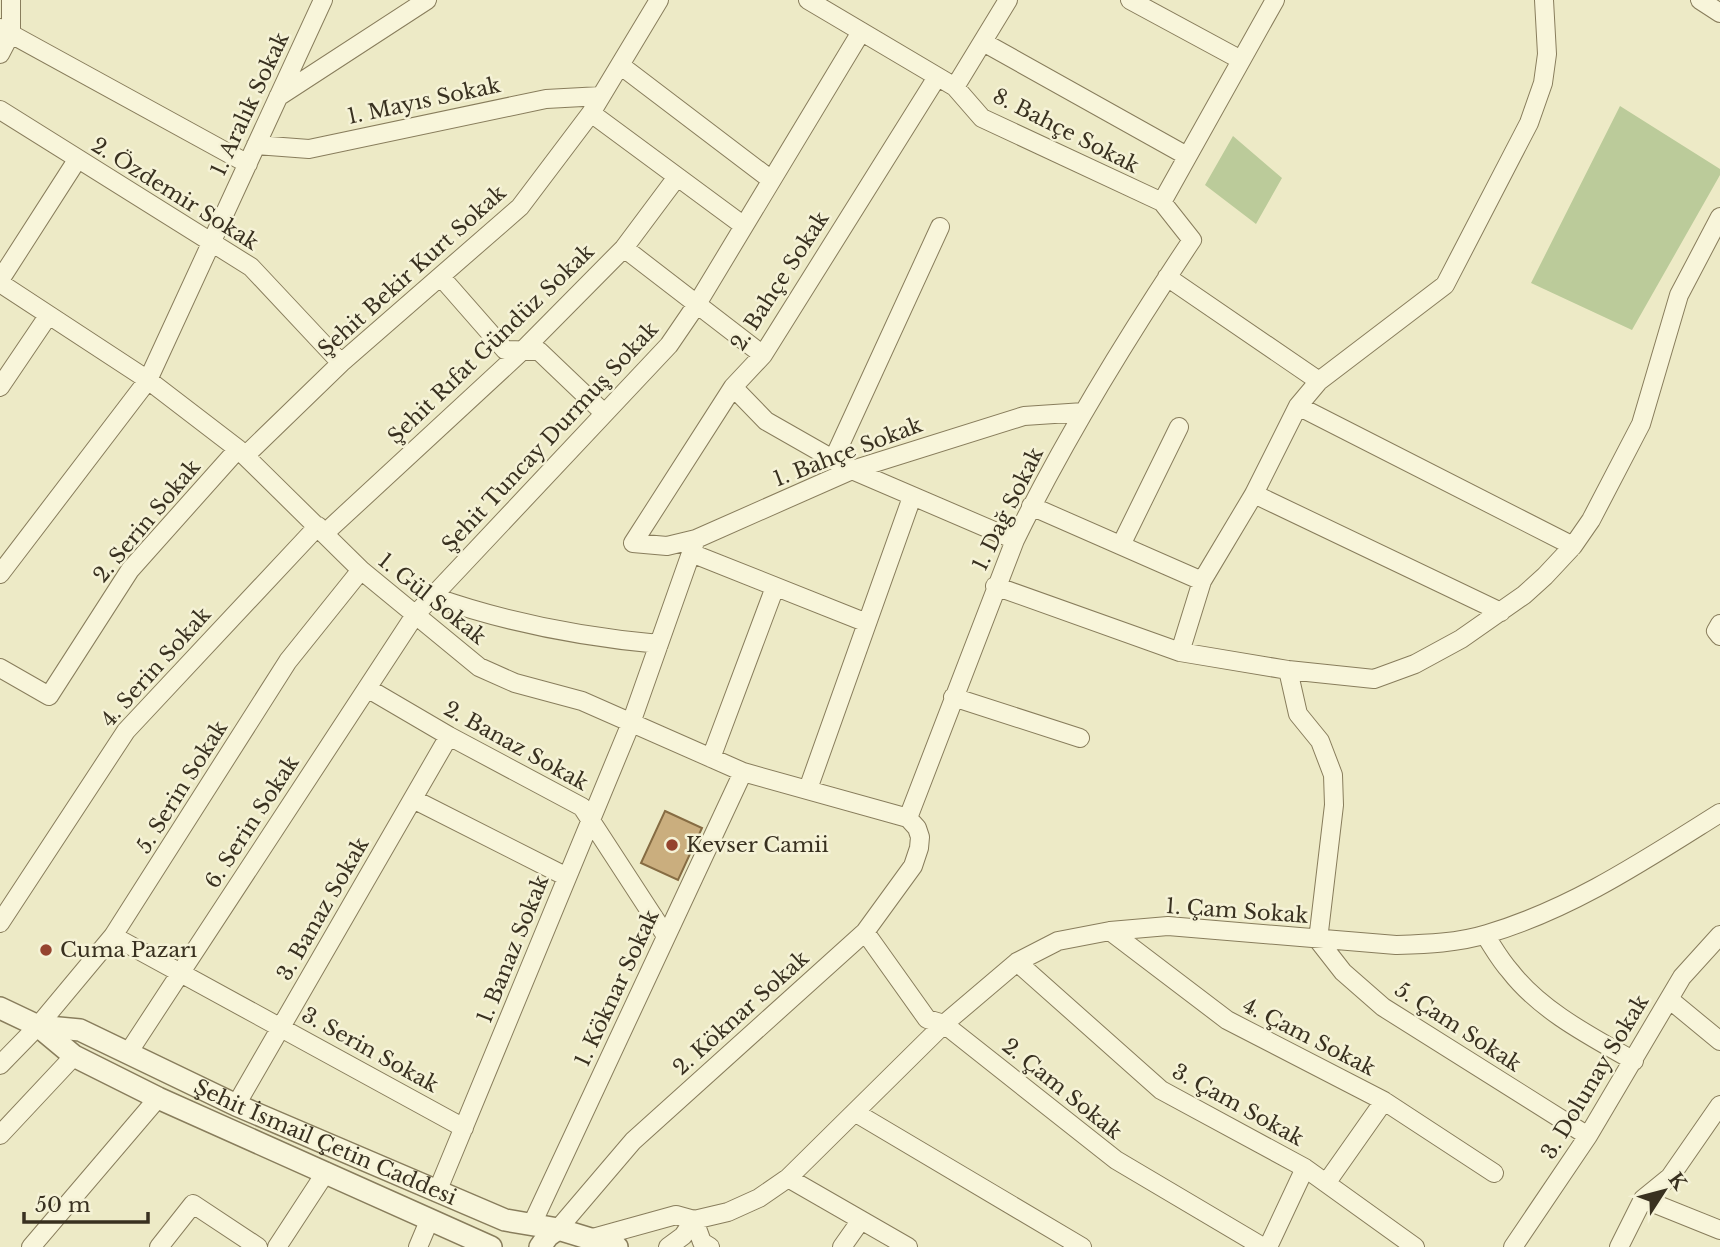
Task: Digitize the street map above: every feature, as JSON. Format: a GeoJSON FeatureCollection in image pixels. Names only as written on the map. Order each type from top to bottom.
{"type":"FeatureCollection","features":[{"type":"Feature","properties":{"kind":"street"},"geometry":{"type":"LineString","coordinates":[[0,54],[11,0]]}},
{"type":"Feature","properties":{"kind":"street","name":"1. Aralık Sokak"},"geometry":{"type":"LineString","coordinates":[[0,574],[148,380],[323,0]]}},
{"type":"Feature","properties":{"kind":"street"},"geometry":{"type":"LineString","coordinates":[[278,97],[427,0]]}},
{"type":"Feature","properties":{"kind":"street","name":"Şehit Bekir Kurt Sokak"},"geometry":{"type":"LineString","coordinates":[[242,453],[520,207],[592,113],[659,0]]}},
{"type":"Feature","properties":{"kind":"street","name":"8. Bahçe Sokak"},"geometry":{"type":"LineString","coordinates":[[808,0],[955,87],[982,118],[1161,202],[1192,240]]}},
{"type":"Feature","properties":{"kind":"street"},"geometry":{"type":"LineString","coordinates":[[955,87],[1008,0]]}},
{"type":"Feature","properties":{"kind":"street"},"geometry":{"type":"LineString","coordinates":[[1130,0],[1241,60]]}},
{"type":"Feature","properties":{"kind":"street"},"geometry":{"type":"LineString","coordinates":[[1161,202],[1275,0]]}},
{"type":"Feature","properties":{"kind":"street"},"geometry":{"type":"LineString","coordinates":[[1180,652],[1202,581],[1254,494],[1298,407],[1319,381],[1445,285],[1529,123],[1543,83],[1547,54],[1544,0]]}},
{"type":"Feature","properties":{"kind":"street"},"geometry":{"type":"LineString","coordinates":[[1700,0],[1720,13]]}},
{"type":"Feature","properties":{"kind":"street"},"geometry":{"type":"LineString","coordinates":[[5,30],[248,164]]}},
{"type":"Feature","properties":{"kind":"street","name":"Şehit Tuncay Durmuş Sokak"},"geometry":{"type":"LineString","coordinates":[[415,615],[669,345],[697,304],[861,32]]}},
{"type":"Feature","properties":{"kind":"street"},"geometry":{"type":"LineString","coordinates":[[983,41],[1187,156]]}},
{"type":"Feature","properties":{"kind":"street"},"geometry":{"type":"LineString","coordinates":[[620,65],[771,179]]}},
{"type":"Feature","properties":{"kind":"street","name":"2. Bahçe Sokak"},"geometry":{"type":"LineString","coordinates":[[633,542],[733,387],[763,355],[937,77]]}},
{"type":"Feature","properties":{"kind":"street","name":"1. Mayıs Sokak"},"geometry":{"type":"LineString","coordinates":[[256,145],[309,149],[546,99],[601,96]]}},
{"type":"Feature","properties":{"kind":"street","name":"2. Özdemir Sokak"},"geometry":{"type":"LineString","coordinates":[[0,110],[251,267],[341,363]]}},
{"type":"Feature","properties":{"kind":"street"},"geometry":{"type":"LineString","coordinates":[[592,113],[744,226]]}},
{"type":"Feature","properties":{"kind":"street"},"geometry":{"type":"LineString","coordinates":[[0,282],[77,160]]}},
{"type":"Feature","properties":{"kind":"street","name":"Şehit Rıfat Gündüz Sokak"},"geometry":{"type":"LineString","coordinates":[[321,530],[523,351],[624,247],[677,177]]}},
{"type":"Feature","properties":{"kind":"street"},"geometry":{"type":"LineString","coordinates":[[995,586],[1180,652],[1288,670],[1374,679],[1415,664],[1461,639],[1501,612],[1545,576],[1573,546],[1591,520],[1640,424],[1679,295],[1720,217]]}},
{"type":"Feature","properties":{"kind":"street"},"geometry":{"type":"LineString","coordinates":[[833,460],[940,227]]}},
{"type":"Feature","properties":{"kind":"street","name":"1. Dağ Sokak"},"geometry":{"type":"LineString","coordinates":[[908,818],[995,586],[1031,506],[1127,337],[1192,240]]}},
{"type":"Feature","properties":{"kind":"street"},"geometry":{"type":"LineString","coordinates":[[624,247],[763,355]]}},
{"type":"Feature","properties":{"kind":"street"},"geometry":{"type":"LineString","coordinates":[[441,277],[505,350],[539,351],[604,413]]}},
{"type":"Feature","properties":{"kind":"street"},"geometry":{"type":"LineString","coordinates":[[1167,277],[1319,381]]}},
{"type":"Feature","properties":{"kind":"street","name":"1. Gül Sokak"},"geometry":{"type":"LineString","coordinates":[[0,282],[148,380],[242,453],[361,570],[480,667],[515,682],[582,701],[743,772],[908,818]]}},
{"type":"Feature","properties":{"kind":"street"},"geometry":{"type":"LineString","coordinates":[[0,387],[48,316]]}},
{"type":"Feature","properties":{"kind":"street"},"geometry":{"type":"LineString","coordinates":[[733,387],[766,421],[833,460],[912,498],[1015,540]]}},
{"type":"Feature","properties":{"kind":"street"},"geometry":{"type":"LineString","coordinates":[[1298,407],[1573,546]]}},
{"type":"Feature","properties":{"kind":"street","name":"1. Bahçe Sokak"},"geometry":{"type":"LineString","coordinates":[[633,542],[693,546],[852,470],[1024,416],[1084,412]]}},
{"type":"Feature","properties":{"kind":"street"},"geometry":{"type":"LineString","coordinates":[[1121,545],[1179,427]]}},
{"type":"Feature","properties":{"kind":"street","name":"2. Serin Sokak"},"geometry":{"type":"LineString","coordinates":[[0,668],[49,696],[130,570],[242,453]]}},
{"type":"Feature","properties":{"kind":"street"},"geometry":{"type":"LineString","coordinates":[[1254,494],[1501,612]]}},
{"type":"Feature","properties":{"kind":"street"},"geometry":{"type":"LineString","coordinates":[[808,789],[912,498]]}},
{"type":"Feature","properties":{"kind":"street"},"geometry":{"type":"LineString","coordinates":[[1031,506],[1202,581]]}},
{"type":"Feature","properties":{"kind":"street","name":"4. Serin Sokak"},"geometry":{"type":"LineString","coordinates":[[0,923],[126,731],[321,530]]}},
{"type":"Feature","properties":{"kind":"street"},"geometry":{"type":"LineString","coordinates":[[693,546],[775,587],[867,623]]}},
{"type":"Feature","properties":{"kind":"street","name":"1. Banaz Sokak"},"geometry":{"type":"LineString","coordinates":[[437,1192],[631,723],[693,546]]}},
{"type":"Feature","properties":{"kind":"street","name":"5. Serin Sokak"},"geometry":{"type":"LineString","coordinates":[[0,1065],[38,1026],[113,936],[288,661],[361,570]]}},
{"type":"Feature","properties":{"kind":"street"},"geometry":{"type":"LineString","coordinates":[[711,758],[775,587]]}},
{"type":"Feature","properties":{"kind":"street"},"geometry":{"type":"LineString","coordinates":[[434,597],[482,614],[533,627],[601,639],[659,644]]}},
{"type":"Feature","properties":{"kind":"street","name":"6. Serin Sokak"},"geometry":{"type":"LineString","coordinates":[[128,1053],[415,615]]}},
{"type":"Feature","properties":{"kind":"street"},"geometry":{"type":"LineString","coordinates":[[1288,670],[1298,714],[1320,741],[1333,775],[1334,805],[1318,940]]}},
{"type":"Feature","properties":{"kind":"street","name":"2. Banaz Sokak"},"geometry":{"type":"LineString","coordinates":[[367,688],[449,736],[582,807],[666,936]]}},
{"type":"Feature","properties":{"kind":"street"},"geometry":{"type":"LineString","coordinates":[[953,697],[1080,738]]}},
{"type":"Feature","properties":{"kind":"street","name":"3. Banaz Sokak"},"geometry":{"type":"LineString","coordinates":[[236,1105],[449,736]]}},
{"type":"Feature","properties":{"kind":"street","name":"1. Köknar Sokak"},"geometry":{"type":"LineString","coordinates":[[532,1224],[743,772]]}},
{"type":"Feature","properties":{"kind":"street"},"geometry":{"type":"LineString","coordinates":[[413,799],[567,877]]}},
{"type":"Feature","properties":{"kind":"street","name":"1. Çam Sokak"},"geometry":{"type":"LineString","coordinates":[[694,1220],[759,1198],[788,1178],[944,1024],[1017,962],[1058,942],[1110,931],[1168,926],[1396,945],[1430,944],[1485,935],[1559,908],[1602,886],[1720,813]]}},
{"type":"Feature","properties":{"kind":"street","name":"2. Köknar Sokak"},"geometry":{"type":"LineString","coordinates":[[558,1229],[634,1141],[865,932],[896,891],[916,857],[920,837],[917,828],[908,818]]}},
{"type":"Feature","properties":{"kind":"street","name":"4. Çam Sokak"},"geometry":{"type":"LineString","coordinates":[[1110,931],[1227,1020],[1384,1101],[1494,1172]]}},
{"type":"Feature","properties":{"kind":"street","name":"2. Çam Sokak"},"geometry":{"type":"LineString","coordinates":[[865,932],[927,1019],[944,1024],[1116,1160],[1266,1247]]}},
{"type":"Feature","properties":{"kind":"street","name":"3. Dolunay Sokak"},"geometry":{"type":"LineString","coordinates":[[1513,1247],[1588,1136],[1682,977],[1720,934]]}},
{"type":"Feature","properties":{"kind":"street"},"geometry":{"type":"LineString","coordinates":[[1485,935],[1510,972],[1543,1005],[1634,1061]]}},
{"type":"Feature","properties":{"kind":"street","name":"3. Serin Sokak"},"geometry":{"type":"LineString","coordinates":[[113,936],[464,1128]]}},
{"type":"Feature","properties":{"kind":"street","name":"5. Çam Sokak"},"geometry":{"type":"LineString","coordinates":[[1318,940],[1343,972],[1383,1007],[1588,1136]]}},
{"type":"Feature","properties":{"kind":"street","name":"3. Çam Sokak"},"geometry":{"type":"LineString","coordinates":[[1017,962],[1161,1090],[1305,1168],[1415,1247]]}},
{"type":"Feature","properties":{"kind":"street"},"geometry":{"type":"LineString","coordinates":[[1669,999],[1720,1041]]}},
{"type":"Feature","properties":{"kind":"street","name":"Şehit İsmail Çetin Caddesi"},"geometry":{"type":"LineString","coordinates":[[0,1008],[38,1026],[74,1056],[159,1098],[479,1244]]}},
{"type":"Feature","properties":{"kind":"street","name":"Şehit İsmail Çetin Caddesi"},"geometry":{"type":"LineString","coordinates":[[38,1026],[80,1030],[236,1105],[505,1220],[558,1229],[617,1247]]}},
{"type":"Feature","properties":{"kind":"street"},"geometry":{"type":"LineString","coordinates":[[0,1135],[74,1056]]}},
{"type":"Feature","properties":{"kind":"street"},"geometry":{"type":"LineString","coordinates":[[32,1247],[159,1098]]}},
{"type":"Feature","properties":{"kind":"street"},"geometry":{"type":"LineString","coordinates":[[1326,1182],[1384,1101]]}},
{"type":"Feature","properties":{"kind":"street"},"geometry":{"type":"LineString","coordinates":[[227,1128],[236,1105]]}},
{"type":"Feature","properties":{"kind":"street"},"geometry":{"type":"LineString","coordinates":[[1619,1247],[1643,1199],[1671,1177],[1720,1105]]}},
{"type":"Feature","properties":{"kind":"street"},"geometry":{"type":"LineString","coordinates":[[856,1113],[1082,1247]]}},
{"type":"Feature","properties":{"kind":"street"},"geometry":{"type":"LineString","coordinates":[[1266,1247],[1305,1168]]}},
{"type":"Feature","properties":{"kind":"street"},"geometry":{"type":"LineString","coordinates":[[277,1247],[326,1172]]}},
{"type":"Feature","properties":{"kind":"street"},"geometry":{"type":"LineString","coordinates":[[788,1178],[908,1247]]}},
{"type":"Feature","properties":{"kind":"street"},"geometry":{"type":"LineString","coordinates":[[1643,1199],[1720,1230]]}},
{"type":"Feature","properties":{"kind":"street"},"geometry":{"type":"LineString","coordinates":[[159,1247],[193,1204],[258,1247]]}},
{"type":"Feature","properties":{"kind":"street"},"geometry":{"type":"LineString","coordinates":[[593,1238],[676,1215],[694,1220]]}},
{"type":"Feature","properties":{"kind":"street"},"geometry":{"type":"LineString","coordinates":[[418,1247],[429,1220]]}},
{"type":"Feature","properties":{"kind":"street"},"geometry":{"type":"LineString","coordinates":[[668,1247],[683,1236],[694,1220]]}},
{"type":"Feature","properties":{"kind":"street"},"geometry":{"type":"LineString","coordinates":[[694,1220],[702,1242],[710,1247]]}},
{"type":"Feature","properties":{"kind":"street"},"geometry":{"type":"LineString","coordinates":[[842,1247],[861,1220]]}},
{"type":"Feature","properties":{"kind":"street"},"geometry":{"type":"LineString","coordinates":[[540,1247],[548,1236],[558,1229]]}},
{"type":"Feature","properties":{"kind":"green space"},"geometry":{"type":"Polygon","coordinates":[[[1620,106],[1720,169],[1720,175],[1632,330],[1531,283],[1620,106]]]}},
{"type":"Feature","properties":{"kind":"green space"},"geometry":{"type":"Polygon","coordinates":[[[1233,136],[1282,178],[1256,224],[1205,185],[1233,136]]]}},
{"type":"Feature","properties":{"kind":"building","name":"Kevser Camii"},"geometry":{"type":"Polygon","coordinates":[[[665,811],[702,828],[678,880],[641,863],[665,811]]]}},
{"type":"Feature","properties":{"kind":"place","name":"Kevser Camii"},"geometry":{"type":"Point","coordinates":[672,845]}},
{"type":"Feature","properties":{"kind":"place","name":"Cuma Pazarı"},"geometry":{"type":"Point","coordinates":[46,950]}}]}
